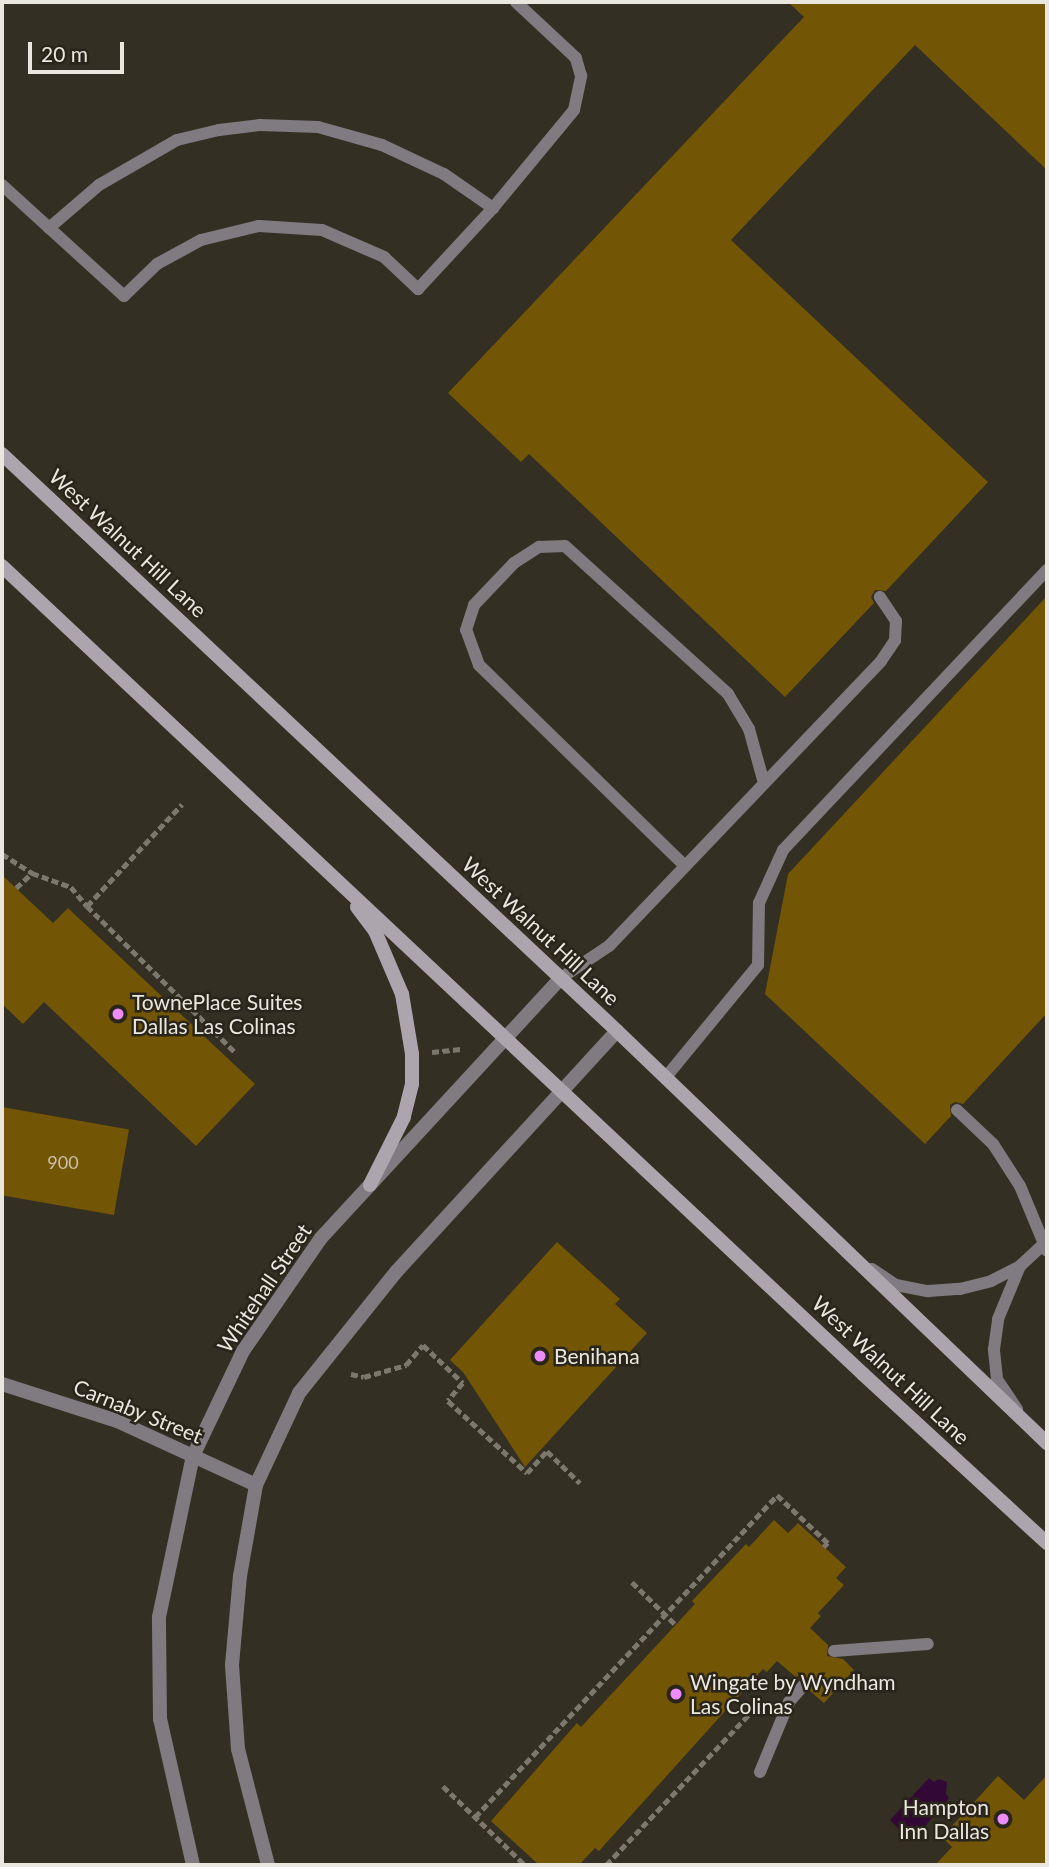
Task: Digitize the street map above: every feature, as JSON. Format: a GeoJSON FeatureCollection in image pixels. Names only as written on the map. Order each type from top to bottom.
{"type":"FeatureCollection","features":[{"type":"Feature","properties":{"kind":"main road","name":"West Walnut Hill Lane"},"geometry":{"type":"LineString","coordinates":[[2,454],[666,1077],[1047,1443]]}},
{"type":"Feature","properties":{"kind":"main road","name":"West Walnut Hill Lane"},"geometry":{"type":"LineString","coordinates":[[2,566],[863,1374],[1047,1543]]}},
{"type":"Feature","properties":{"kind":"main road"},"geometry":{"type":"LineString","coordinates":[[335,878],[375,931],[402,993],[412,1055],[412,1084],[404,1117],[370,1185]]}},
{"type":"Feature","properties":{"kind":"street","name":"Whitehall Street"},"geometry":{"type":"LineString","coordinates":[[193,1865],[160,1719],[159,1618],[194,1456],[243,1351],[321,1238],[561,978]]}},
{"type":"Feature","properties":{"kind":"street"},"geometry":{"type":"LineString","coordinates":[[268,1865],[238,1749],[232,1665],[240,1576],[256,1485],[299,1393],[396,1272],[617,1031]]}},
{"type":"Feature","properties":{"kind":"street","name":"Carnaby Street"},"geometry":{"type":"LineString","coordinates":[[2,1384],[117,1421],[256,1485]]}},
{"type":"Feature","properties":{"kind":"lane"},"geometry":{"type":"LineString","coordinates":[[2,185],[124,296],[157,264],[201,240],[260,226],[322,230],[384,257],[418,289],[493,208],[574,110],[581,76],[576,58],[516,2]]}},
{"type":"Feature","properties":{"kind":"lane"},"geometry":{"type":"LineString","coordinates":[[49,228],[99,185],[177,140],[219,130],[260,125],[318,127],[373,142],[444,174],[493,208]]}},
{"type":"Feature","properties":{"kind":"lane"},"geometry":{"type":"LineString","coordinates":[[685,866],[479,665],[466,630],[474,605],[514,563],[539,547],[565,546],[728,694],[749,729],[764,783]]}},
{"type":"Feature","properties":{"kind":"lane"},"geometry":{"type":"LineString","coordinates":[[666,1077],[758,965],[759,903],[783,850],[1047,570]]}},
{"type":"Feature","properties":{"kind":"lane"},"geometry":{"type":"LineString","coordinates":[[561,978],[609,946],[881,662],[895,639],[896,621],[880,597]]}},
{"type":"Feature","properties":{"kind":"lane"},"geometry":{"type":"LineString","coordinates":[[848,1254],[896,1285],[928,1291],[960,1289],[991,1281],[1020,1266],[1046,1246],[1020,1186],[993,1144],[957,1110]]}},
{"type":"Feature","properties":{"kind":"lane"},"geometry":{"type":"LineString","coordinates":[[1020,1266],[998,1319],[994,1349],[997,1379],[1029,1427]]}},
{"type":"Feature","properties":{"kind":"lane"},"geometry":{"type":"LineString","coordinates":[[834,1651],[928,1644]]}},
{"type":"Feature","properties":{"kind":"lane"},"geometry":{"type":"LineString","coordinates":[[760,1772],[789,1702],[804,1685]]}},
{"type":"Feature","properties":{"kind":"path"},"geometry":{"type":"LineString","coordinates":[[87,905],[182,804]]}},
{"type":"Feature","properties":{"kind":"path"},"geometry":{"type":"LineString","coordinates":[[2,854],[32,873],[71,887],[236,1053]]}},
{"type":"Feature","properties":{"kind":"path"},"geometry":{"type":"LineString","coordinates":[[16,888],[32,873]]}},
{"type":"Feature","properties":{"kind":"path"},"geometry":{"type":"LineString","coordinates":[[432,1052],[461,1049]]}},
{"type":"Feature","properties":{"kind":"path"},"geometry":{"type":"LineString","coordinates":[[351,1374],[364,1377],[406,1365],[423,1345],[463,1383],[448,1401],[527,1474],[547,1451],[580,1483]]}},
{"type":"Feature","properties":{"kind":"path"},"geometry":{"type":"LineString","coordinates":[[475,1817],[777,1495],[828,1543],[824,1547]]}},
{"type":"Feature","properties":{"kind":"path"},"geometry":{"type":"LineString","coordinates":[[632,1582],[676,1625]]}},
{"type":"Feature","properties":{"kind":"path"},"geometry":{"type":"LineString","coordinates":[[607,1865],[758,1704],[789,1702]]}},
{"type":"Feature","properties":{"kind":"path"},"geometry":{"type":"LineString","coordinates":[[443,1786],[525,1865]]}},
{"type":"Feature","properties":{"kind":"shaded area"},"geometry":{"type":"Polygon","coordinates":[[[929,1778],[934,1782],[939,1779],[947,1782],[946,1794],[949,1798],[920,1832],[901,1831],[890,1820],[929,1778]]]}},
{"type":"Feature","properties":{"kind":"building"},"geometry":{"type":"Polygon","coordinates":[[[788,2],[1047,2],[1047,170],[915,45],[731,240],[988,482],[886,591],[875,590],[871,597],[874,603],[785,697],[529,454],[521,462],[448,393],[804,17],[788,2]]]}},
{"type":"Feature","properties":{"kind":"building"},"geometry":{"type":"Polygon","coordinates":[[[1047,596],[1047,1013],[963,1104],[955,1102],[950,1105],[951,1116],[925,1144],[765,994],[788,874],[1047,596]]]}},
{"type":"Feature","properties":{"kind":"building","name":"TownePlace Suites Dallas Las Colinas"},"geometry":{"type":"Polygon","coordinates":[[[2,875],[53,923],[68,908],[255,1084],[196,1146],[44,1002],[23,1024],[2,1004],[2,875]]]}},
{"type":"Feature","properties":{"kind":"building"},"geometry":{"type":"Polygon","coordinates":[[[2,1107],[129,1129],[114,1215],[2,1195],[2,1107]]]}},
{"type":"Feature","properties":{"kind":"building","name":"Benihana"},"geometry":{"type":"Polygon","coordinates":[[[557,1242],[620,1299],[615,1304],[647,1333],[525,1467],[463,1372],[450,1360],[557,1242]]]}},
{"type":"Feature","properties":{"kind":"building","name":"Wingate by Wyndham Las Colinas"},"geometry":{"type":"Polygon","coordinates":[[[774,1520],[788,1533],[798,1523],[846,1567],[836,1578],[844,1585],[818,1613],[821,1616],[810,1628],[828,1645],[827,1656],[843,1659],[854,1670],[824,1703],[810,1691],[812,1683],[809,1678],[798,1679],[777,1661],[767,1672],[763,1669],[599,1851],[595,1848],[579,1865],[539,1865],[491,1821],[577,1723],[581,1727],[695,1604],[692,1601],[746,1544],[749,1547],[774,1520]]]}},
{"type":"Feature","properties":{"kind":"building","name":"Hampton Inn Dallas"},"geometry":{"type":"Polygon","coordinates":[[[1047,1775],[1047,1865],[935,1865],[952,1847],[942,1837],[998,1776],[1024,1800],[1047,1775]]]}},
{"type":"Feature","properties":{"kind":"place","name":"TownePlace Suites Dallas Las Colinas"},"geometry":{"type":"Point","coordinates":[118,1014]}},
{"type":"Feature","properties":{"kind":"place","name":"Benihana"},"geometry":{"type":"Point","coordinates":[540,1356]}},
{"type":"Feature","properties":{"kind":"place","name":"Wingate by Wyndham Las Colinas"},"geometry":{"type":"Point","coordinates":[676,1694]}},
{"type":"Feature","properties":{"kind":"place","name":"Hampton Inn Dallas"},"geometry":{"type":"Point","coordinates":[1003,1819]}}]}
